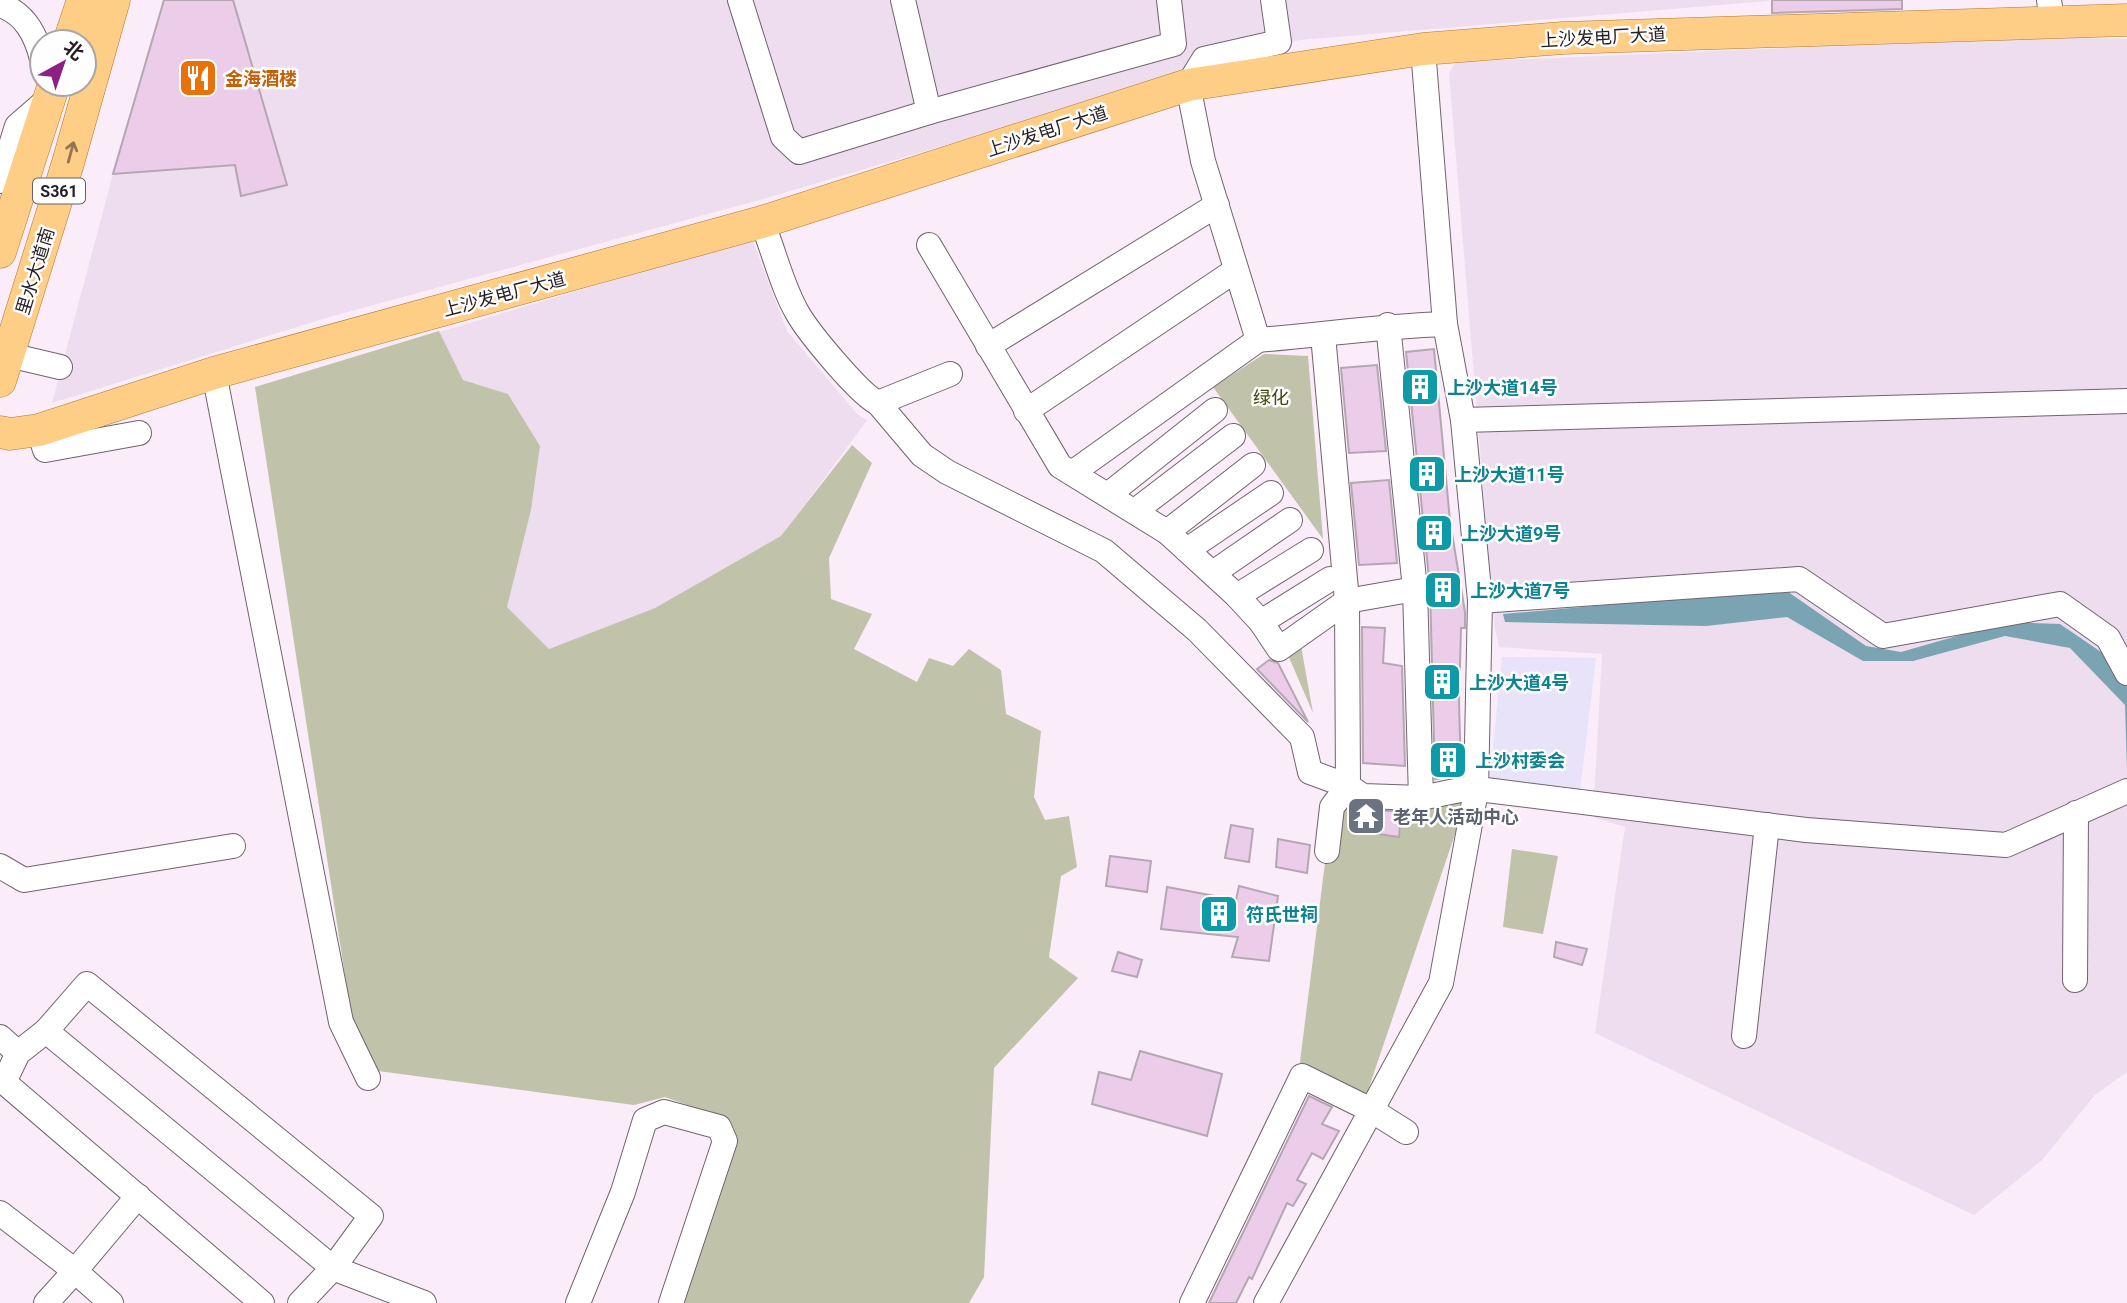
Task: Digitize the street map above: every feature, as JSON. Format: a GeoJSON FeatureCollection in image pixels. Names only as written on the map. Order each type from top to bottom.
{"type":"FeatureCollection","features":[{"type":"Feature","properties":{"kind":"main road"},"geometry":{"type":"LineString","coordinates":[[74,28],[83,0]]}},
{"type":"Feature","properties":{"kind":"main road","name":"里水大道南"},"geometry":{"type":"LineString","coordinates":[[4,368],[114,0]]}},
{"type":"Feature","properties":{"kind":"main road","name":"上沙发电厂大道"},"geometry":{"type":"LineString","coordinates":[[0,432],[10,434],[39,430],[214,373],[762,222],[1188,85],[1423,49],[1563,38],[2051,10],[2127,20]]}},
{"type":"Feature","properties":{"kind":"main road","name":"S361"},"geometry":{"type":"LineString","coordinates":[[0,252],[47,98]]}},
{"type":"Feature","properties":{"kind":"street"},"geometry":{"type":"LineString","coordinates":[[740,0],[783,137],[799,152],[929,112],[1174,44],[1169,0]]}},
{"type":"Feature","properties":{"kind":"street"},"geometry":{"type":"LineString","coordinates":[[903,0],[929,112]]}},
{"type":"Feature","properties":{"kind":"street"},"geometry":{"type":"LineString","coordinates":[[1258,340],[1203,161],[1188,85],[1203,59],[1279,42],[1273,0]]}},
{"type":"Feature","properties":{"kind":"street"},"geometry":{"type":"LineString","coordinates":[[0,5],[14,9],[29,28]]}},
{"type":"Feature","properties":{"kind":"street"},"geometry":{"type":"LineString","coordinates":[[1266,1303],[1441,983],[1476,790],[1480,601],[1463,420],[1445,324],[1423,49]]}},
{"type":"Feature","properties":{"kind":"street"},"geometry":{"type":"LineString","coordinates":[[0,181],[17,126],[42,98]]}},
{"type":"Feature","properties":{"kind":"street"},"geometry":{"type":"LineString","coordinates":[[988,346],[1217,205]]}},
{"type":"Feature","properties":{"kind":"street"},"geometry":{"type":"LineString","coordinates":[[762,222],[798,314],[869,399],[878,403],[922,456],[947,472],[1110,556],[1197,630],[1302,737],[1310,772],[1349,786],[1363,796],[1421,798],[1470,788],[1767,825],[2006,845],[2120,793]]}},
{"type":"Feature","properties":{"kind":"street"},"geometry":{"type":"LineString","coordinates":[[929,245],[1055,459],[1072,473],[1167,532],[1237,596],[1261,622],[1279,649],[1347,601],[1415,589]]}},
{"type":"Feature","properties":{"kind":"street"},"geometry":{"type":"LineString","coordinates":[[1026,411],[1236,270]]}},
{"type":"Feature","properties":{"kind":"street"},"geometry":{"type":"LineString","coordinates":[[1072,473],[1258,340],[1323,335],[1388,325],[1445,324]]}},
{"type":"Feature","properties":{"kind":"street"},"geometry":{"type":"LineString","coordinates":[[1388,325],[1415,589],[1421,798]]}},
{"type":"Feature","properties":{"kind":"street"},"geometry":{"type":"LineString","coordinates":[[1323,335],[1347,601],[1349,786],[1332,807],[1327,851]]}},
{"type":"Feature","properties":{"kind":"street"},"geometry":{"type":"LineString","coordinates":[[4,368],[60,367]]}},
{"type":"Feature","properties":{"kind":"street"},"geometry":{"type":"LineString","coordinates":[[214,373],[341,1022],[368,1078]]}},
{"type":"Feature","properties":{"kind":"street"},"geometry":{"type":"LineString","coordinates":[[878,403],[950,374]]}},
{"type":"Feature","properties":{"kind":"street"},"geometry":{"type":"LineString","coordinates":[[1463,420],[2127,401]]}},
{"type":"Feature","properties":{"kind":"street"},"geometry":{"type":"LineString","coordinates":[[1109,494],[1215,410]]}},
{"type":"Feature","properties":{"kind":"street"},"geometry":{"type":"LineString","coordinates":[[39,430],[45,450],[139,432]]}},
{"type":"Feature","properties":{"kind":"street"},"geometry":{"type":"LineString","coordinates":[[1135,510],[1233,436]]}},
{"type":"Feature","properties":{"kind":"street"},"geometry":{"type":"LineString","coordinates":[[1167,532],[1253,465]]}},
{"type":"Feature","properties":{"kind":"street"},"geometry":{"type":"LineString","coordinates":[[1187,550],[1271,492]]}},
{"type":"Feature","properties":{"kind":"street"},"geometry":{"type":"LineString","coordinates":[[1213,573],[1290,520]]}},
{"type":"Feature","properties":{"kind":"street"},"geometry":{"type":"LineString","coordinates":[[1237,596],[1311,550]]}},
{"type":"Feature","properties":{"kind":"street"},"geometry":{"type":"LineString","coordinates":[[1261,622],[1330,579]]}},
{"type":"Feature","properties":{"kind":"street"},"geometry":{"type":"LineString","coordinates":[[1480,601],[1799,579],[1883,636],[2060,604],[2108,638],[2127,673]]}},
{"type":"Feature","properties":{"kind":"street"},"geometry":{"type":"LineString","coordinates":[[2075,980],[2076,813]]}},
{"type":"Feature","properties":{"kind":"street"},"geometry":{"type":"LineString","coordinates":[[1744,1036],[1767,825]]}},
{"type":"Feature","properties":{"kind":"street"},"geometry":{"type":"LineString","coordinates":[[0,866],[24,880],[233,846]]}},
{"type":"Feature","properties":{"kind":"street"},"geometry":{"type":"LineString","coordinates":[[262,1303],[2,1084],[9,1045],[46,1031],[87,984],[371,1216],[333,1268],[300,1303]]}},
{"type":"Feature","properties":{"kind":"street"},"geometry":{"type":"LineString","coordinates":[[46,1031],[333,1268],[424,1303]]}},
{"type":"Feature","properties":{"kind":"street"},"geometry":{"type":"LineString","coordinates":[[1192,1303],[1302,1076],[1371,1110],[1406,1132]]}},
{"type":"Feature","properties":{"kind":"street"},"geometry":{"type":"LineString","coordinates":[[578,1303],[623,1192],[645,1120],[664,1112],[719,1128],[725,1142],[671,1303]]}},
{"type":"Feature","properties":{"kind":"street"},"geometry":{"type":"LineString","coordinates":[[46,1303],[138,1196]]}},
{"type":"Feature","properties":{"kind":"street"},"geometry":{"type":"LineString","coordinates":[[0,1213],[75,1271],[111,1303]]}},
{"type":"Feature","properties":{"kind":"shaded area"},"geometry":{"type":"Polygon","coordinates":[[[233,0],[1769,1],[1299,40],[770,197],[326,318],[52,403],[113,174],[235,165],[242,196],[233,0]]]}},
{"type":"Feature","properties":{"kind":"shaded area"},"geometry":{"type":"Polygon","coordinates":[[[2050,37],[2127,39],[2127,1072],[2095,1095],[2042,1160],[1974,1215],[1595,1033],[1625,827],[1593,817],[1602,654],[1499,647],[1495,630],[1449,73],[1456,62],[2050,37]]]}},
{"type":"Feature","properties":{"kind":"shaded area"},"geometry":{"type":"Polygon","coordinates":[[[752,239],[787,331],[858,415],[867,420],[782,536],[655,608],[549,649],[507,607],[531,510],[540,446],[508,394],[463,380],[439,332],[752,239]]]}},
{"type":"Feature","properties":{"kind":"shaded area"},"geometry":{"type":"Polygon","coordinates":[[[1502,657],[1596,658],[1580,791],[1492,781],[1490,778],[1502,657]]]}},
{"type":"Feature","properties":{"kind":"green space"},"geometry":{"type":"Polygon","coordinates":[[[439,331],[463,380],[508,394],[540,446],[531,510],[507,607],[549,649],[655,608],[781,536],[852,445],[872,463],[829,558],[831,599],[872,614],[854,649],[917,682],[929,658],[953,666],[969,649],[1001,670],[1006,714],[1041,731],[1034,797],[1045,820],[1069,816],[1077,867],[1061,876],[1049,957],[1078,978],[994,1068],[984,1277],[969,1303],[678,1303],[735,1134],[729,1120],[665,1097],[634,1105],[378,1071],[351,1015],[255,387],[439,331]]]}},
{"type":"Feature","properties":{"kind":"green space","name":"绿化"},"geometry":{"type":"Polygon","coordinates":[[[1264,354],[1308,356],[1323,539],[1213,387],[1264,354]]]}},
{"type":"Feature","properties":{"kind":"green space"},"geometry":{"type":"Polygon","coordinates":[[[1301,646],[1313,713],[1288,655],[1301,646]]]}},
{"type":"Feature","properties":{"kind":"green space"},"geometry":{"type":"Polygon","coordinates":[[[1348,786],[1469,793],[1363,1105],[1302,1076],[1300,1062],[1332,807],[1348,786]]]}},
{"type":"Feature","properties":{"kind":"green space"},"geometry":{"type":"Polygon","coordinates":[[[1512,849],[1558,856],[1543,934],[1503,927],[1512,849]]]}},
{"type":"Feature","properties":{"kind":"water"},"geometry":{"type":"Polygon","coordinates":[[[1784,589],[1866,646],[1901,652],[2006,622],[2060,624],[2104,654],[2127,686],[2127,770],[2125,705],[2070,648],[2005,636],[1913,661],[1863,661],[1787,617],[1706,626],[1505,622],[1503,614],[1784,589]]]}},
{"type":"Feature","properties":{"kind":"building","name":"金海酒楼"},"geometry":{"type":"Polygon","coordinates":[[[164,0],[233,0],[287,185],[241,196],[235,165],[113,174],[164,0]]]}},
{"type":"Feature","properties":{"kind":"building"},"geometry":{"type":"Polygon","coordinates":[[[1772,0],[1902,0],[1902,9],[1772,13],[1772,0]]]}},
{"type":"Feature","properties":{"kind":"building"},"geometry":{"type":"Polygon","coordinates":[[[1434,349],[1450,521],[1465,612],[1465,628],[1461,628],[1459,701],[1461,775],[1435,779],[1430,588],[1406,352],[1434,349]]]}},
{"type":"Feature","properties":{"kind":"building"},"geometry":{"type":"Polygon","coordinates":[[[1377,365],[1386,451],[1349,453],[1341,368],[1377,365]]]}},
{"type":"Feature","properties":{"kind":"building"},"geometry":{"type":"Polygon","coordinates":[[[1389,480],[1397,563],[1359,565],[1351,483],[1389,480]]]}},
{"type":"Feature","properties":{"kind":"building"},"geometry":{"type":"Polygon","coordinates":[[[1362,627],[1385,628],[1383,663],[1402,666],[1405,766],[1363,763],[1362,627]]]}},
{"type":"Feature","properties":{"kind":"building"},"geometry":{"type":"Polygon","coordinates":[[[1269,660],[1278,663],[1308,722],[1257,669],[1269,660]]]}},
{"type":"Feature","properties":{"kind":"building","name":"老年人活动中心"},"geometry":{"type":"Polygon","coordinates":[[[1354,808],[1401,812],[1399,837],[1351,830],[1354,808]]]}},
{"type":"Feature","properties":{"kind":"building"},"geometry":{"type":"Polygon","coordinates":[[[1231,825],[1253,829],[1249,862],[1225,858],[1231,825]]]}},
{"type":"Feature","properties":{"kind":"building"},"geometry":{"type":"Polygon","coordinates":[[[1278,839],[1310,845],[1307,873],[1276,867],[1278,839]]]}},
{"type":"Feature","properties":{"kind":"building"},"geometry":{"type":"Polygon","coordinates":[[[1110,856],[1151,861],[1147,892],[1106,886],[1110,856]]]}},
{"type":"Feature","properties":{"kind":"building","name":"符氏世祠"},"geometry":{"type":"Polygon","coordinates":[[[1239,886],[1278,896],[1269,961],[1232,957],[1238,937],[1161,929],[1167,887],[1236,900],[1239,886]]]}},
{"type":"Feature","properties":{"kind":"building"},"geometry":{"type":"Polygon","coordinates":[[[1556,942],[1587,949],[1582,965],[1554,957],[1556,942]]]}},
{"type":"Feature","properties":{"kind":"building"},"geometry":{"type":"Polygon","coordinates":[[[1118,952],[1142,960],[1137,977],[1112,971],[1118,952]]]}},
{"type":"Feature","properties":{"kind":"building"},"geometry":{"type":"Polygon","coordinates":[[[1140,1051],[1222,1074],[1207,1136],[1092,1104],[1099,1072],[1131,1080],[1140,1051]]]}},
{"type":"Feature","properties":{"kind":"building"},"geometry":{"type":"Polygon","coordinates":[[[1309,1096],[1332,1107],[1322,1124],[1339,1131],[1323,1159],[1312,1153],[1297,1180],[1306,1184],[1293,1206],[1287,1203],[1252,1279],[1249,1277],[1236,1303],[1209,1303],[1309,1096]]]}},
{"type":"Feature","properties":{"kind":"place","name":"金海酒楼"},"geometry":{"type":"Point","coordinates":[198,78]}},
{"type":"Feature","properties":{"kind":"place","name":"上沙大道14号"},"geometry":{"type":"Point","coordinates":[1420,387]}},
{"type":"Feature","properties":{"kind":"place","name":"上沙大道11号"},"geometry":{"type":"Point","coordinates":[1427,474]}},
{"type":"Feature","properties":{"kind":"place","name":"上沙大道9号"},"geometry":{"type":"Point","coordinates":[1434,533]}},
{"type":"Feature","properties":{"kind":"place","name":"上沙大道7号"},"geometry":{"type":"Point","coordinates":[1443,590]}},
{"type":"Feature","properties":{"kind":"place","name":"上沙大道4号"},"geometry":{"type":"Point","coordinates":[1442,682]}},
{"type":"Feature","properties":{"kind":"place","name":"上沙村委会"},"geometry":{"type":"Point","coordinates":[1448,760]}},
{"type":"Feature","properties":{"kind":"place","name":"老年人活动中心"},"geometry":{"type":"Point","coordinates":[1366,816]}},
{"type":"Feature","properties":{"kind":"place","name":"符氏世祠"},"geometry":{"type":"Point","coordinates":[1219,914]}}]}
